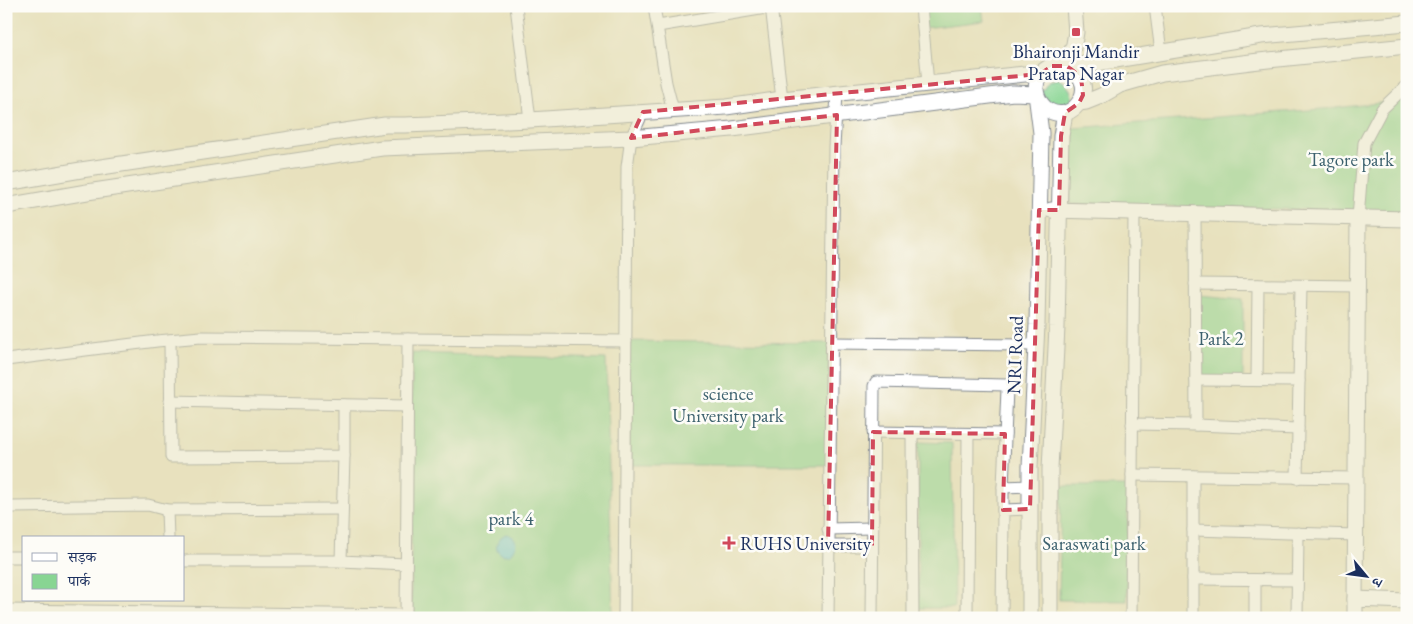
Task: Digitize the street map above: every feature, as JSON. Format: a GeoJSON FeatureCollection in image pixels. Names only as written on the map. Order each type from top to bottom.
{"type":"FeatureCollection","features":[{"type":"Feature","properties":{"kind":"street"},"geometry":{"type":"LineString","coordinates":[[516,6],[530,120]]}},
{"type":"Feature","properties":{"kind":"street"},"geometry":{"type":"LineString","coordinates":[[654,6],[666,83],[673,110]]}},
{"type":"Feature","properties":{"kind":"street"},"geometry":{"type":"LineString","coordinates":[[658,26],[774,6],[782,99]]}},
{"type":"Feature","properties":{"kind":"street"},"geometry":{"type":"LineString","coordinates":[[921,6],[928,84]]}},
{"type":"Feature","properties":{"kind":"street"},"geometry":{"type":"LineString","coordinates":[[1074,6],[1076,32],[1082,57],[1091,64]]}},
{"type":"Feature","properties":{"kind":"street"},"geometry":{"type":"LineString","coordinates":[[1155,6],[1161,52]]}},
{"type":"Feature","properties":{"kind":"street"},"geometry":{"type":"LineString","coordinates":[[6,183],[80,170],[384,125],[530,120],[726,107],[837,93],[1040,74],[1052,66],[1091,64],[1261,36],[1407,24]]}},
{"type":"Feature","properties":{"kind":"street"},"geometry":{"type":"LineString","coordinates":[[1067,66],[1076,32]]}},
{"type":"Feature","properties":{"kind":"street"},"geometry":{"type":"LineString","coordinates":[[1079,103],[1101,96],[1120,85],[1162,73],[1259,60],[1407,46]]}},
{"type":"Feature","properties":{"kind":"street"},"geometry":{"type":"LineString","coordinates":[[1040,74],[1036,94],[1040,103],[1046,110],[1065,113],[1079,103],[1083,95],[1084,86],[1081,77],[1067,66]]}},
{"type":"Feature","properties":{"kind":"street"},"geometry":{"type":"LineString","coordinates":[[1355,618],[1358,218],[1364,144],[1382,109],[1407,85]]}},
{"type":"Feature","properties":{"kind":"street"},"geometry":{"type":"LineString","coordinates":[[828,618],[834,147],[837,93]]}},
{"type":"Feature","properties":{"kind":"street"},"geometry":{"type":"LineString","coordinates":[[6,206],[86,192],[382,148],[631,138],[732,129],[1013,93],[1036,94]]}},
{"type":"Feature","properties":{"kind":"street","name":"NRI Road"},"geometry":{"type":"LineString","coordinates":[[1030,618],[1030,486],[1036,345],[1041,134],[1036,94]]}},
{"type":"Feature","properties":{"kind":"street"},"geometry":{"type":"LineString","coordinates":[[624,618],[627,167],[631,138],[643,112]]}},
{"type":"Feature","properties":{"kind":"street"},"geometry":{"type":"LineString","coordinates":[[1050,618],[1050,470],[1057,327],[1060,136],[1065,113]]}},
{"type":"Feature","properties":{"kind":"street"},"geometry":{"type":"LineString","coordinates":[[1039,210],[1407,219]]}},
{"type":"Feature","properties":{"kind":"street"},"geometry":{"type":"LineString","coordinates":[[1131,618],[1134,212]]}},
{"type":"Feature","properties":{"kind":"street"},"geometry":{"type":"LineString","coordinates":[[1195,214],[1196,424]]}},
{"type":"Feature","properties":{"kind":"street"},"geometry":{"type":"LineString","coordinates":[[1195,284],[1358,286]]}},
{"type":"Feature","properties":{"kind":"street"},"geometry":{"type":"LineString","coordinates":[[1256,380],[1258,285]]}},
{"type":"Feature","properties":{"kind":"street"},"geometry":{"type":"LineString","coordinates":[[1297,478],[1301,286]]}},
{"type":"Feature","properties":{"kind":"street"},"geometry":{"type":"LineString","coordinates":[[6,360],[201,337],[626,341]]}},
{"type":"Feature","properties":{"kind":"street"},"geometry":{"type":"LineString","coordinates":[[170,340],[171,457],[344,456]]}},
{"type":"Feature","properties":{"kind":"street"},"geometry":{"type":"LineString","coordinates":[[6,610],[113,615],[406,616],[408,340]]}},
{"type":"Feature","properties":{"kind":"street"},"geometry":{"type":"LineString","coordinates":[[831,343],[1036,345]]}},
{"type":"Feature","properties":{"kind":"street"},"geometry":{"type":"LineString","coordinates":[[1196,380],[1299,381]]}},
{"type":"Feature","properties":{"kind":"street"},"geometry":{"type":"LineString","coordinates":[[872,618],[874,386],[876,382],[880,382],[1006,385],[1002,618]]}},
{"type":"Feature","properties":{"kind":"street"},"geometry":{"type":"LineString","coordinates":[[170,401],[407,406]]}},
{"type":"Feature","properties":{"kind":"street"},"geometry":{"type":"LineString","coordinates":[[341,561],[344,405]]}},
{"type":"Feature","properties":{"kind":"street"},"geometry":{"type":"LineString","coordinates":[[1132,424],[1196,424],[1298,429]]}},
{"type":"Feature","properties":{"kind":"street"},"geometry":{"type":"LineString","coordinates":[[873,432],[1005,434]]}},
{"type":"Feature","properties":{"kind":"street"},"geometry":{"type":"LineString","coordinates":[[912,432],[913,618]]}},
{"type":"Feature","properties":{"kind":"street"},"geometry":{"type":"LineString","coordinates":[[967,618],[968,434]]}},
{"type":"Feature","properties":{"kind":"street"},"geometry":{"type":"LineString","coordinates":[[1132,474],[1356,478]]}},
{"type":"Feature","properties":{"kind":"street"},"geometry":{"type":"LineString","coordinates":[[1193,476],[1193,618]]}},
{"type":"Feature","properties":{"kind":"street"},"geometry":{"type":"LineString","coordinates":[[1003,487],[1030,486]]}},
{"type":"Feature","properties":{"kind":"street"},"geometry":{"type":"LineString","coordinates":[[13,507],[148,505],[167,510],[342,509]]}},
{"type":"Feature","properties":{"kind":"street"},"geometry":{"type":"LineString","coordinates":[[1003,510],[1030,509]]}},
{"type":"Feature","properties":{"kind":"street"},"geometry":{"type":"LineString","coordinates":[[167,510],[168,536]]}},
{"type":"Feature","properties":{"kind":"street"},"geometry":{"type":"LineString","coordinates":[[828,529],[872,528]]}},
{"type":"Feature","properties":{"kind":"street"},"geometry":{"type":"LineString","coordinates":[[1193,530],[1356,534]]}},
{"type":"Feature","properties":{"kind":"street"},"geometry":{"type":"LineString","coordinates":[[1296,618],[1298,533]]}},
{"type":"Feature","properties":{"kind":"street"},"geometry":{"type":"LineString","coordinates":[[828,546],[872,546]]}},
{"type":"Feature","properties":{"kind":"street"},"geometry":{"type":"LineString","coordinates":[[6,557],[22,557]]}},
{"type":"Feature","properties":{"kind":"street"},"geometry":{"type":"LineString","coordinates":[[185,561],[341,561],[406,564]]}},
{"type":"Feature","properties":{"kind":"street"},"geometry":{"type":"LineString","coordinates":[[1194,579],[1296,580]]}},
{"type":"Feature","properties":{"kind":"street"},"geometry":{"type":"LineString","coordinates":[[1255,580],[1255,618]]}},
{"type":"Feature","properties":{"kind":"street"},"geometry":{"type":"LineString","coordinates":[[1355,599],[1407,601]]}},
{"type":"Feature","properties":{"kind":"highlighted area"},"geometry":{"type":"Polygon","coordinates":[[[1052,66],[1067,66],[1081,77],[1083,95],[1079,103],[1065,113],[1061,136],[1059,210],[1039,210],[1030,509],[1003,510],[1005,434],[873,432],[872,546],[828,546],[837,115],[631,138],[643,112],[1040,74],[1052,66]]]}},
{"type":"Feature","properties":{"kind":"green space"},"geometry":{"type":"Polygon","coordinates":[[[921,6],[982,6],[984,21],[924,28],[921,6]]]}},
{"type":"Feature","properties":{"kind":"green space"},"geometry":{"type":"Polygon","coordinates":[[[1058,80],[1068,87],[1072,98],[1067,106],[1057,111],[1041,92],[1049,82],[1058,80]]]}},
{"type":"Feature","properties":{"kind":"green space","name":"Tagore park"},"geometry":{"type":"Polygon","coordinates":[[[1407,100],[1407,212],[1070,204],[1066,156],[1073,128],[1335,108],[1407,100]]]}},
{"type":"Feature","properties":{"kind":"green space","name":"Park 2"},"geometry":{"type":"Polygon","coordinates":[[[1199,295],[1243,299],[1243,377],[1198,380],[1199,295]]]}},
{"type":"Feature","properties":{"kind":"green space","name":"science University park"},"geometry":{"type":"Polygon","coordinates":[[[626,341],[831,343],[829,465],[625,465],[626,341]]]}},
{"type":"Feature","properties":{"kind":"green space","name":"park 4"},"geometry":{"type":"Polygon","coordinates":[[[412,353],[606,359],[613,618],[411,618],[412,353]]]}},
{"type":"Feature","properties":{"kind":"green space"},"geometry":{"type":"Polygon","coordinates":[[[918,442],[952,443],[954,608],[918,608],[918,442]]]}},
{"type":"Feature","properties":{"kind":"green space","name":"Saraswati park"},"geometry":{"type":"Polygon","coordinates":[[[1061,486],[1128,486],[1127,601],[1059,600],[1061,486]]]}},
{"type":"Feature","properties":{"kind":"water"},"geometry":{"type":"Polygon","coordinates":[[[506,534],[514,537],[516,543],[509,555],[500,553],[497,547],[499,540],[506,534]]]}},
{"type":"Feature","properties":{"kind":"place","name":"Bhaironji Mandir Pratap Nagar"},"geometry":{"type":"Point","coordinates":[1076,32]}},
{"type":"Feature","properties":{"kind":"place","name":"RUHS University"},"geometry":{"type":"Point","coordinates":[729,543]}}]}
